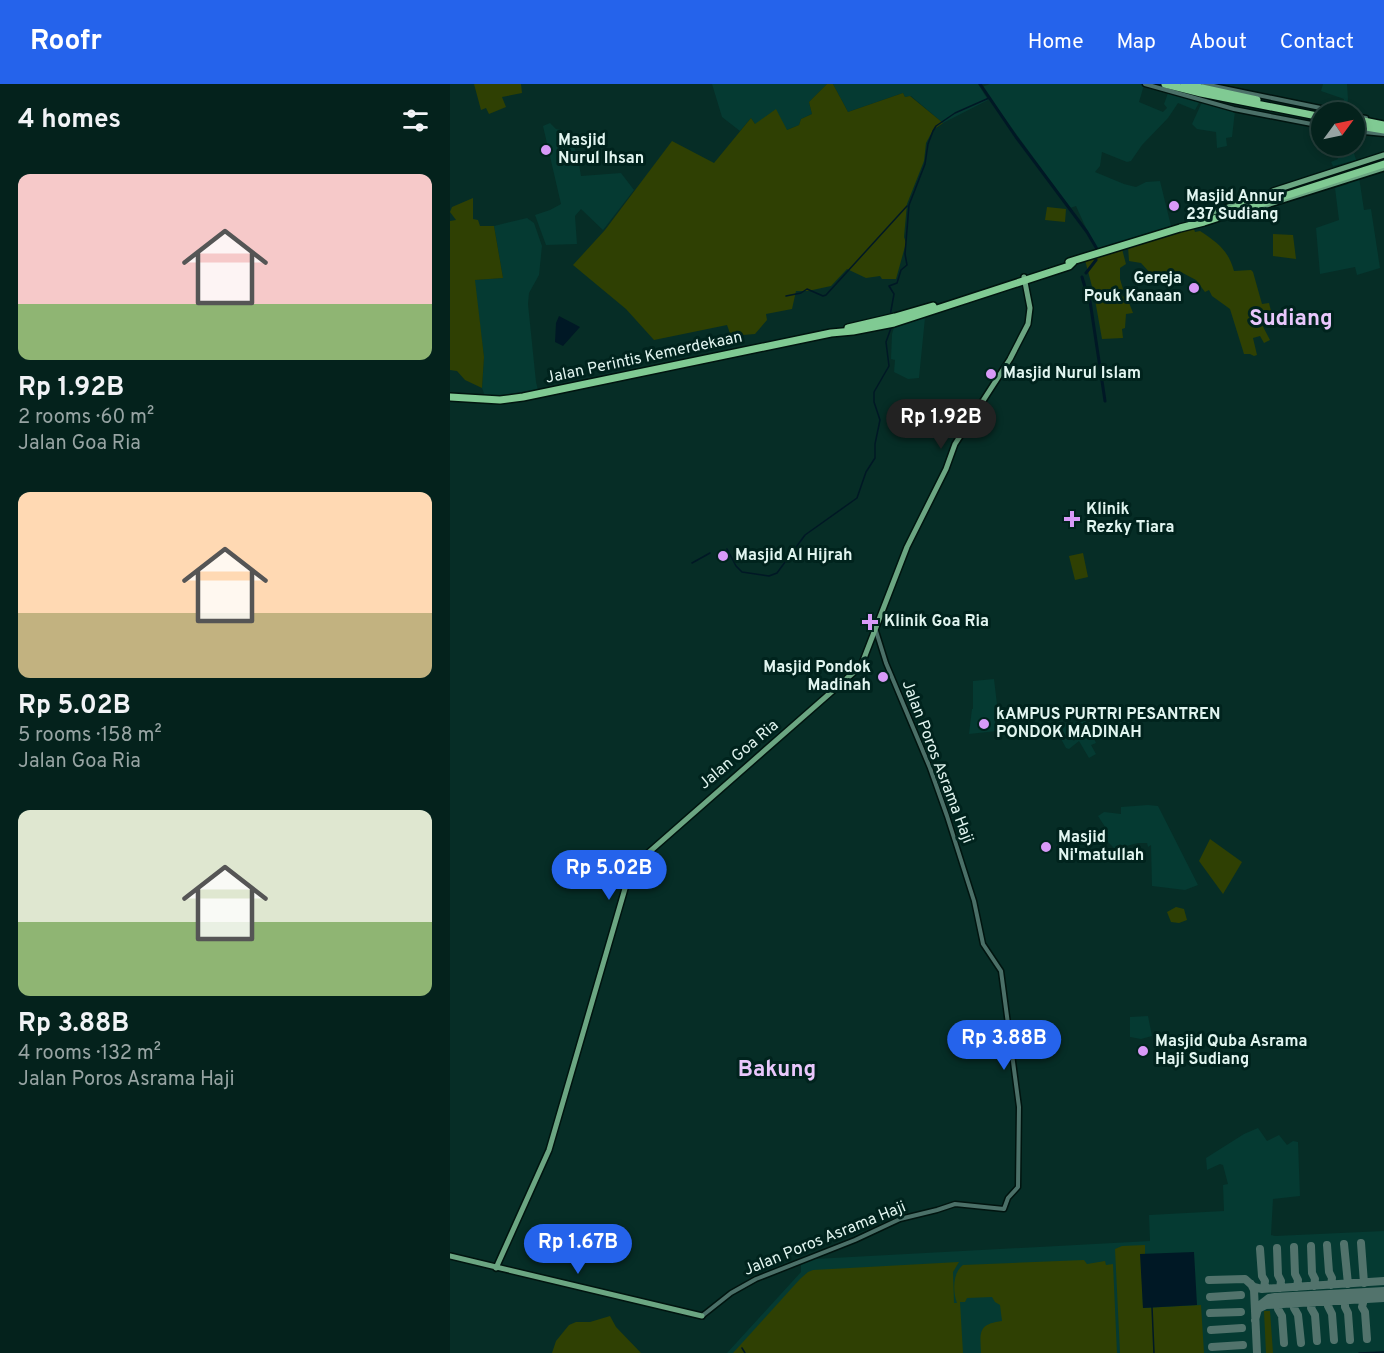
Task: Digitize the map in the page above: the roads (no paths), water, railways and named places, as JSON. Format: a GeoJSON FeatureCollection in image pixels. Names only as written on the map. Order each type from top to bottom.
{"type":"FeatureCollection","features":[{"type":"Feature","properties":{"kind":"highway"},"geometry":{"type":"LineString","coordinates":[[1165,84],[1311,115]]}},
{"type":"Feature","properties":{"kind":"highway"},"geometry":{"type":"LineString","coordinates":[[1184,84],[1311,110]]}},
{"type":"Feature","properties":{"kind":"highway"},"geometry":{"type":"LineString","coordinates":[[1365,119],[1384,123]]}},
{"type":"Feature","properties":{"kind":"highway"},"geometry":{"type":"LineString","coordinates":[[1365,128],[1384,132]]}},
{"type":"Feature","properties":{"kind":"highway","name":"Jalan Perintis Kemerdekaan"},"geometry":{"type":"LineString","coordinates":[[450,397],[500,400],[523,397],[901,316],[1024,279],[1103,251],[1384,162]]}},
{"type":"Feature","properties":{"kind":"main road","name":"Jalan Goa Ria"},"geometry":{"type":"LineString","coordinates":[[496,1268],[549,1150],[630,868],[859,669],[907,547],[956,444],[1010,359],[1027,327],[1030,314],[1024,279]]}},
{"type":"Feature","properties":{"kind":"main road"},"geometry":{"type":"LineString","coordinates":[[450,1256],[702,1316]]}},
{"type":"Feature","properties":{"kind":"street"},"geometry":{"type":"LineString","coordinates":[[1145,84],[1234,109],[1311,124]]}},
{"type":"Feature","properties":{"kind":"street"},"geometry":{"type":"LineString","coordinates":[[1204,84],[1311,106]]}},
{"type":"Feature","properties":{"kind":"street"},"geometry":{"type":"LineString","coordinates":[[1365,131],[1384,132]]}},
{"type":"Feature","properties":{"kind":"street","name":"Jalan Poros Asrama Haji"},"geometry":{"type":"LineString","coordinates":[[702,1316],[731,1293],[756,1279],[855,1240],[896,1220],[955,1204],[1004,1209],[1008,1198],[1018,1187],[1019,1107],[1001,971],[983,944],[974,901],[948,816],[886,663],[875,630]]}},
{"type":"Feature","properties":{"kind":"waterway"},"geometry":{"type":"LineString","coordinates":[[980,84],[1097,249]]}},
{"type":"Feature","properties":{"kind":"waterway"},"geometry":{"type":"LineString","coordinates":[[890,316],[894,294],[889,286],[897,283],[901,270],[907,265],[905,254],[909,205],[925,164],[933,131],[936,126],[955,113],[989,98]]}},
{"type":"Feature","properties":{"kind":"waterway"},"geometry":{"type":"LineString","coordinates":[[786,296],[801,293],[807,289],[823,296],[826,295],[907,206]]}},
{"type":"Feature","properties":{"kind":"waterway"},"geometry":{"type":"LineString","coordinates":[[1086,273],[1096,260]]}},
{"type":"Feature","properties":{"kind":"waterway"},"geometry":{"type":"LineString","coordinates":[[1082,277],[1088,297]]}},
{"type":"Feature","properties":{"kind":"waterway"},"geometry":{"type":"LineString","coordinates":[[1090,301],[1105,401]]}},
{"type":"Feature","properties":{"kind":"waterway"},"geometry":{"type":"LineString","coordinates":[[727,549],[742,572],[769,576],[777,573],[805,535],[857,498],[866,472],[875,458],[875,444],[880,420],[874,402],[874,392],[889,366],[886,342],[891,328]]}},
{"type":"Feature","properties":{"kind":"waterway"},"geometry":{"type":"LineString","coordinates":[[692,563],[710,553]]}},
{"type":"Feature","properties":{"kind":"waterway"},"geometry":{"type":"LineString","coordinates":[[1152,1307],[1154,1353]]}},
{"type":"Feature","properties":{"kind":"waterway"},"geometry":{"type":"LineString","coordinates":[[742,1348],[745,1353]]}},
{"type":"Feature","properties":{"kind":"waterway"},"geometry":{"type":"LineString","coordinates":[[1359,1353],[1384,1352]]}},
{"type":"Feature","properties":{"kind":"place","name":"Masjid Nurul Ihsan"},"geometry":{"type":"Point","coordinates":[546,150]}},
{"type":"Feature","properties":{"kind":"place","name":"Masjid Annur 237 Sudiang"},"geometry":{"type":"Point","coordinates":[1174,206]}},
{"type":"Feature","properties":{"kind":"place","name":"Gereja Pouk Kanaan"},"geometry":{"type":"Point","coordinates":[1194,288]}},
{"type":"Feature","properties":{"kind":"place","name":"Masjid Nurul Islam"},"geometry":{"type":"Point","coordinates":[991,374]}},
{"type":"Feature","properties":{"kind":"place","name":"Klinik Rezky Tiara"},"geometry":{"type":"Point","coordinates":[1072,519]}},
{"type":"Feature","properties":{"kind":"place","name":"Masjid Al Hijrah"},"geometry":{"type":"Point","coordinates":[723,556]}},
{"type":"Feature","properties":{"kind":"place","name":"Klinik Goa Ria"},"geometry":{"type":"Point","coordinates":[870,622]}},
{"type":"Feature","properties":{"kind":"place","name":"Masjid Pondok Madinah"},"geometry":{"type":"Point","coordinates":[883,677]}},
{"type":"Feature","properties":{"kind":"place","name":"kAMPUS PURTRI PESANTREN PONDOK MADINAH"},"geometry":{"type":"Point","coordinates":[984,724]}},
{"type":"Feature","properties":{"kind":"place","name":"Masjid Ni'matullah"},"geometry":{"type":"Point","coordinates":[1046,847]}},
{"type":"Feature","properties":{"kind":"place","name":"Masjid Quba Asrama Haji Sudiang"},"geometry":{"type":"Point","coordinates":[1143,1051]}},
{"type":"Feature","properties":{"kind":"district","name":"Sudiang"},"geometry":{"type":"Point","coordinates":[1291,319]}},
{"type":"Feature","properties":{"kind":"district","name":"Bakung"},"geometry":{"type":"Point","coordinates":[777,1070]}}]}
